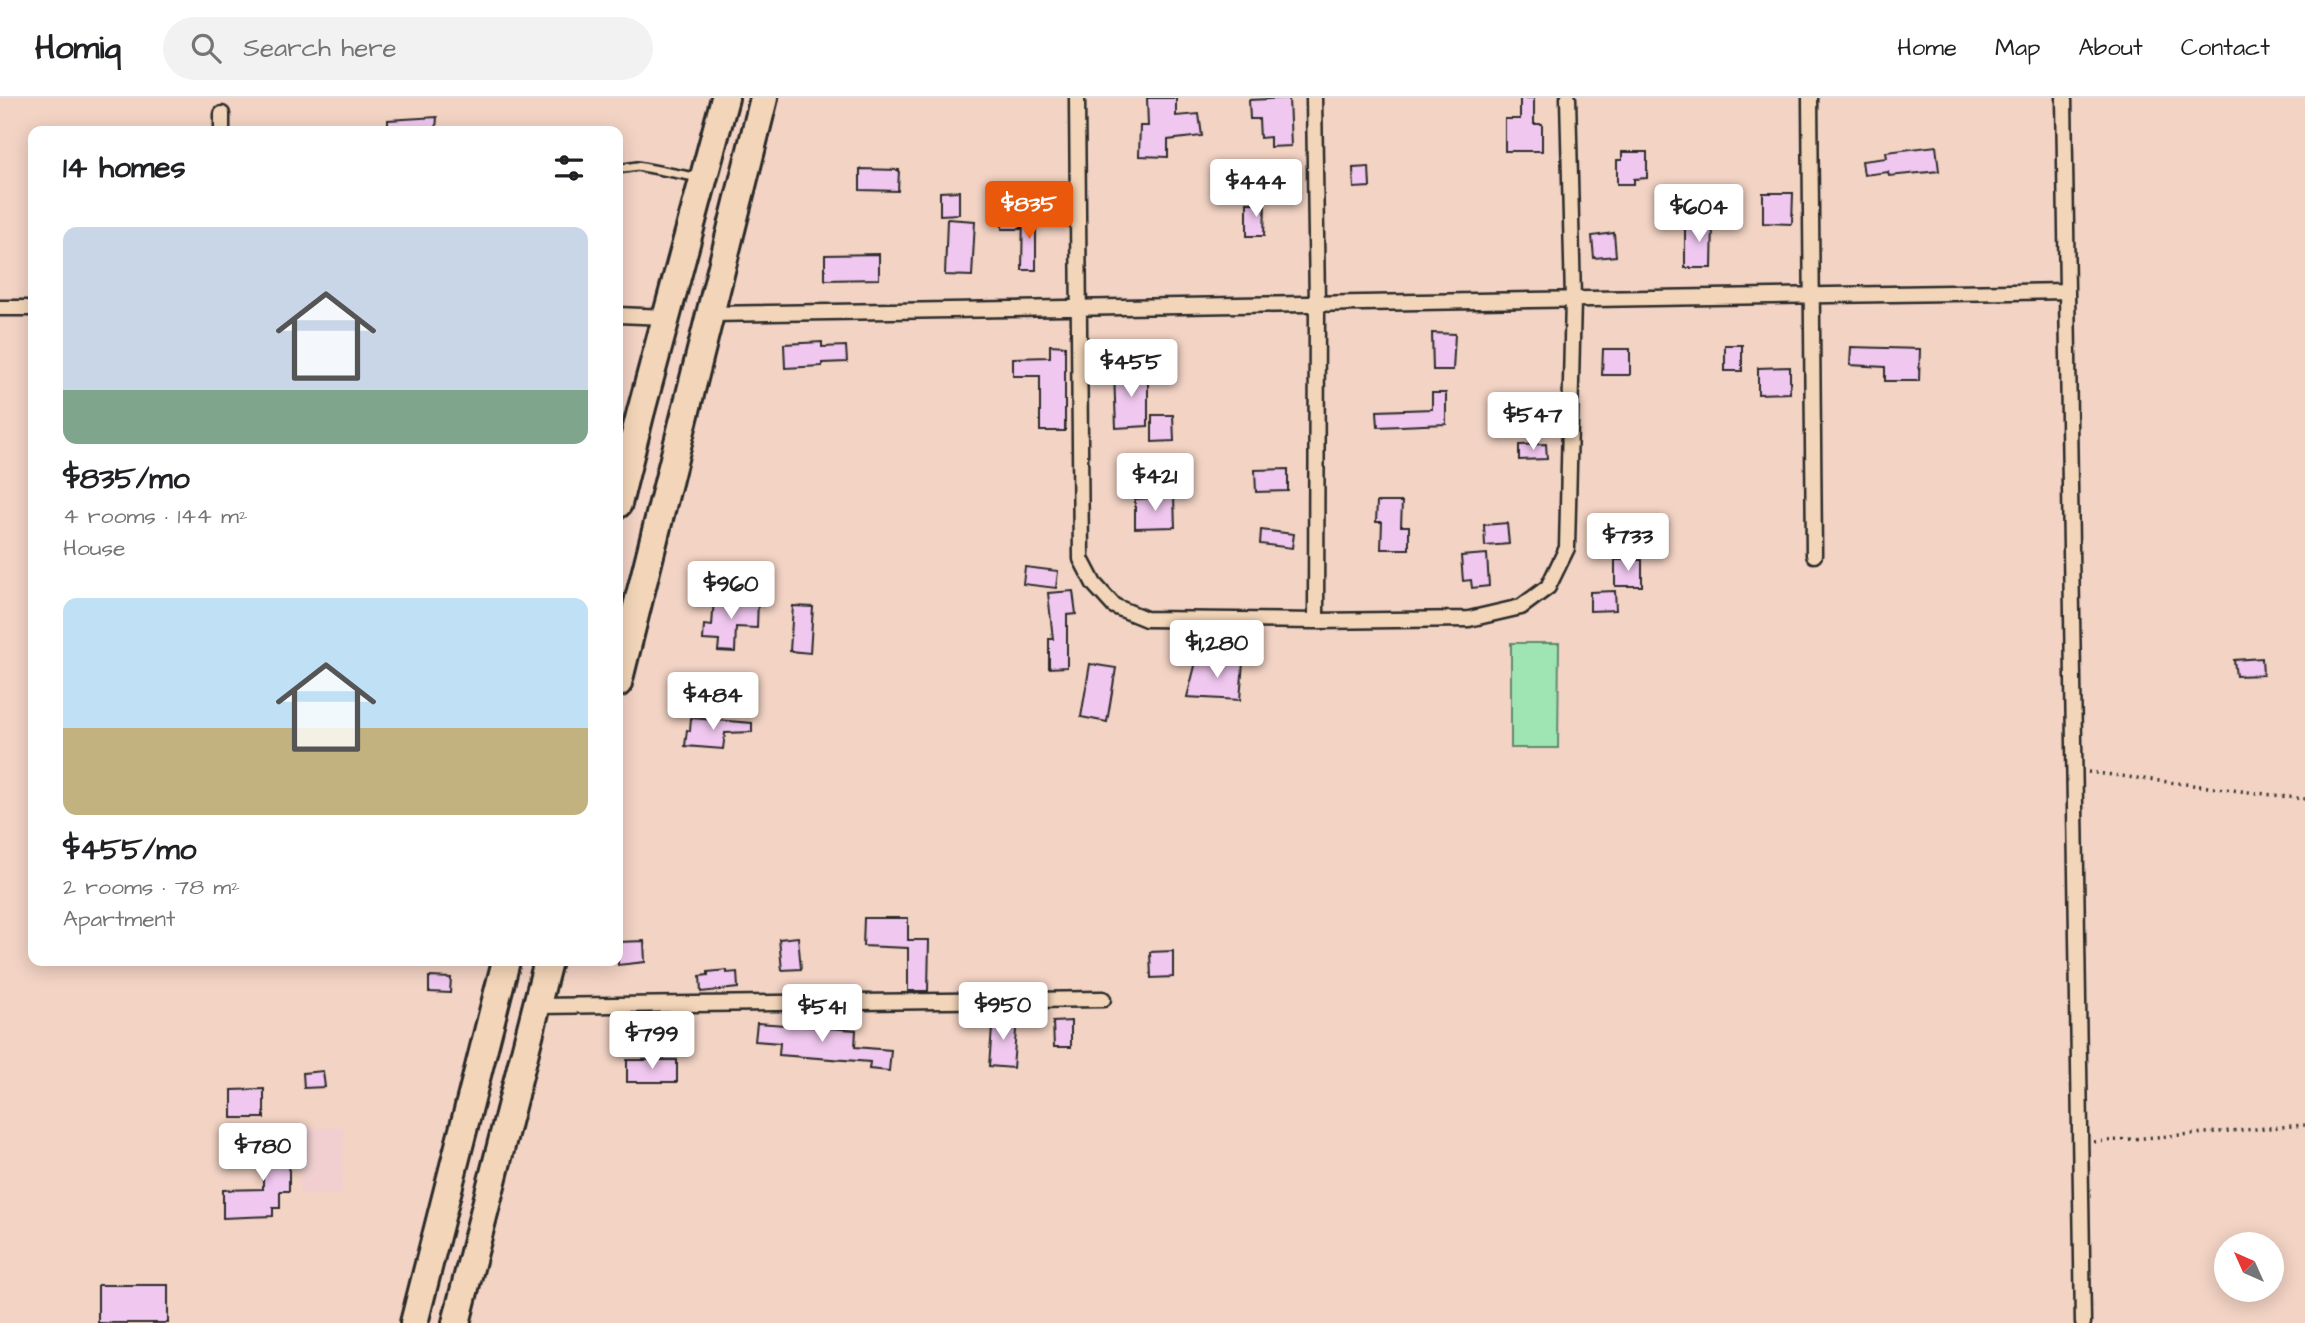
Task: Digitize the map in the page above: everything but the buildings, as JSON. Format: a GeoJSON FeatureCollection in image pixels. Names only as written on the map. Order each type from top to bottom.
{"type":"FeatureCollection","features":[{"type":"Feature","properties":{"kind":"highway"},"geometry":{"type":"LineString","coordinates":[[623,485],[725,98]]}},
{"type":"Feature","properties":{"kind":"highway"},"geometry":{"type":"LineString","coordinates":[[623,663],[764,98]]}},
{"type":"Feature","properties":{"kind":"highway"},"geometry":{"type":"LineString","coordinates":[[414,1323],[505,966]]}},
{"type":"Feature","properties":{"kind":"highway"},"geometry":{"type":"LineString","coordinates":[[456,1323],[547,966]]}},
{"type":"Feature","properties":{"kind":"street"},"geometry":{"type":"LineString","coordinates":[[1077,98],[1081,559],[1094,584],[1114,606],[1146,619],[1316,621],[1469,618],[1521,607],[1548,587],[1567,548],[1573,299],[1568,98]]}},
{"type":"Feature","properties":{"kind":"street"},"geometry":{"type":"LineString","coordinates":[[1314,98],[1317,303],[1316,621]]}},
{"type":"Feature","properties":{"kind":"street"},"geometry":{"type":"LineString","coordinates":[[1810,98],[1814,555]]}},
{"type":"Feature","properties":{"kind":"street"},"geometry":{"type":"LineString","coordinates":[[2064,98],[2083,1323]]}},
{"type":"Feature","properties":{"kind":"street"},"geometry":{"type":"LineString","coordinates":[[222,114],[222,126]]}},
{"type":"Feature","properties":{"kind":"street"},"geometry":{"type":"LineString","coordinates":[[710,314],[2067,291]]}},
{"type":"Feature","properties":{"kind":"street"},"geometry":{"type":"LineString","coordinates":[[0,308],[28,308]]}},
{"type":"Feature","properties":{"kind":"street"},"geometry":{"type":"LineString","coordinates":[[623,315],[666,317]]}},
{"type":"Feature","properties":{"kind":"street"},"geometry":{"type":"LineString","coordinates":[[537,1006],[1102,999]]}},
{"type":"Feature","properties":{"kind":"lane"},"geometry":{"type":"LineString","coordinates":[[623,168],[637,166],[704,179]]}},
{"type":"Feature","properties":{"kind":"path"},"geometry":{"type":"LineString","coordinates":[[2073,770],[2305,799]]}},
{"type":"Feature","properties":{"kind":"path"},"geometry":{"type":"LineString","coordinates":[[2082,1143],[2305,1125]]}},
{"type":"Feature","properties":{"kind":"shaded area"},"geometry":{"type":"Polygon","coordinates":[[[301,1127],[344,1128],[342,1194],[300,1194],[301,1127]]]}},
{"type":"Feature","properties":{"kind":"green space"},"geometry":{"type":"Polygon","coordinates":[[[1511,643],[1559,643],[1558,748],[1511,748],[1511,643]]]}}]}
